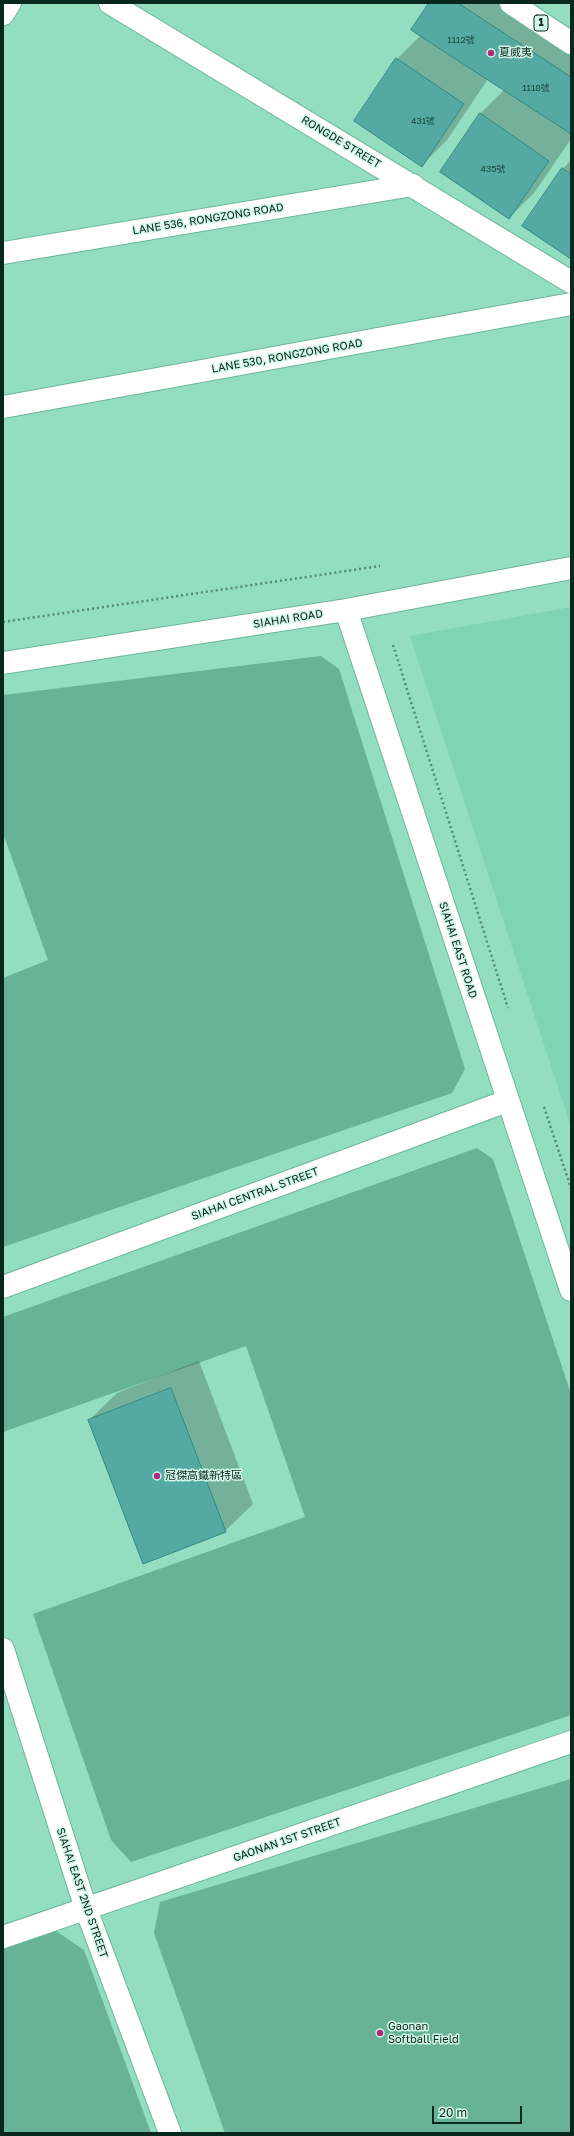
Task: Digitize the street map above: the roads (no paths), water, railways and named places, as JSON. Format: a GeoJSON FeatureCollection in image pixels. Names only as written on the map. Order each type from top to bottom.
{"type":"FeatureCollection","features":[{"type":"Feature","properties":{"kind":"street"},"geometry":{"type":"LineString","coordinates":[[3,14],[10,3]]}},
{"type":"Feature","properties":{"kind":"street","name":"RONGDE STREET"},"geometry":{"type":"LineString","coordinates":[[110,3],[571,282]]}},
{"type":"Feature","properties":{"kind":"street","name":"1"},"geometry":{"type":"LineString","coordinates":[[511,3],[571,43]]}},
{"type":"Feature","properties":{"kind":"street","name":"LANE 536, RONGZONG ROAD"},"geometry":{"type":"LineString","coordinates":[[3,253],[413,185]]}},
{"type":"Feature","properties":{"kind":"street","name":"LANE 530, RONGZONG ROAD"},"geometry":{"type":"LineString","coordinates":[[3,407],[571,304]]}},
{"type":"Feature","properties":{"kind":"street","name":"SIAHAI ROAD"},"geometry":{"type":"LineString","coordinates":[[3,663],[346,610],[571,568]]}},
{"type":"Feature","properties":{"kind":"street","name":"SIAHAI EAST ROAD"},"geometry":{"type":"LineString","coordinates":[[346,610],[507,1101],[571,1290]]}},
{"type":"Feature","properties":{"kind":"street","name":"SIAHAI CENTRAL STREET"},"geometry":{"type":"LineString","coordinates":[[3,1287],[507,1101]]}},
{"type":"Feature","properties":{"kind":"street","name":"SIAHAI EAST 2ND STREET"},"geometry":{"type":"LineString","coordinates":[[3,1649],[86,1909],[170,2133]]}},
{"type":"Feature","properties":{"kind":"street","name":"GAONAN 1ST STREET"},"geometry":{"type":"LineString","coordinates":[[3,1937],[571,1742]]}},
{"type":"Feature","properties":{"kind":"place","name":"夏威夷"},"geometry":{"type":"Point","coordinates":[491,53]}},
{"type":"Feature","properties":{"kind":"place","name":"冠傑高鐵新特區"},"geometry":{"type":"Point","coordinates":[157,1476]}},
{"type":"Feature","properties":{"kind":"place","name":"Gaonan Softball Field"},"geometry":{"type":"Point","coordinates":[380,2033]}}]}
